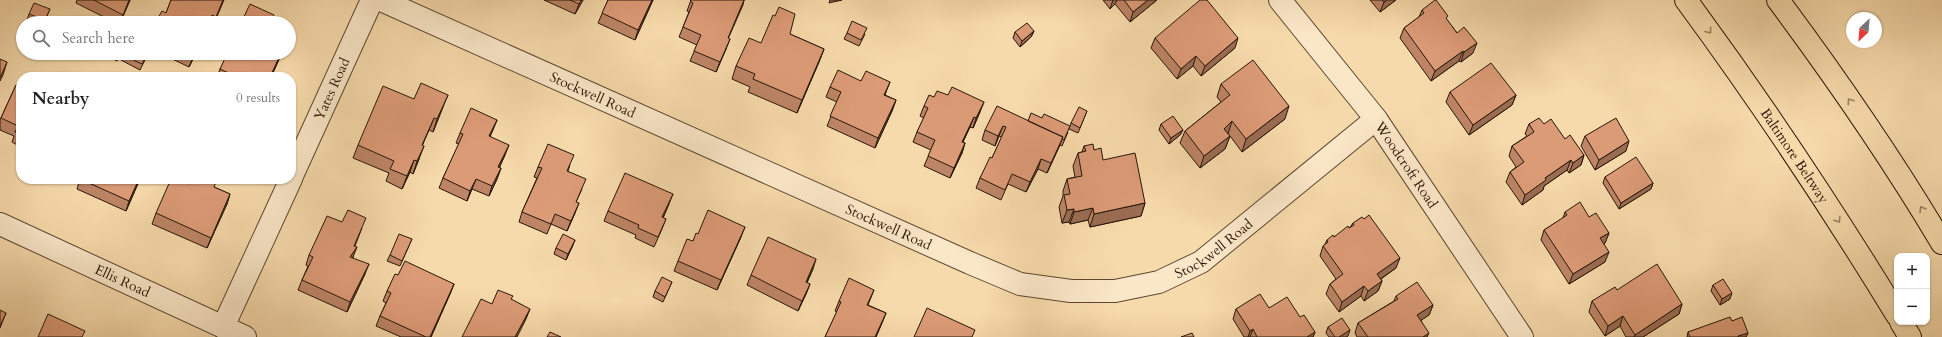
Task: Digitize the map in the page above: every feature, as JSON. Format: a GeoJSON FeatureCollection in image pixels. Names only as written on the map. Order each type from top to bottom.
{"type":"FeatureCollection","features":[{"type":"Feature","properties":{"kind":"highway","name":"Baltimore Beltway"},"geometry":{"type":"LineString","coordinates":[[1686,0],[1747,83],[1848,236],[1894,310]]}},
{"type":"Feature","properties":{"kind":"highway"},"geometry":{"type":"LineString","coordinates":[[1778,0],[1809,42],[1909,189],[1942,243]]}},
{"type":"Feature","properties":{"kind":"highway"},"geometry":{"type":"LineString","coordinates":[[1903,325],[1910,337]]}},
{"type":"Feature","properties":{"kind":"street","name":"Yates Road"},"geometry":{"type":"LineString","coordinates":[[296,168],[372,0]]}},
{"type":"Feature","properties":{"kind":"street","name":"Stockwell Road"},"geometry":{"type":"LineString","coordinates":[[381,0],[970,263],[1020,284],[1070,291],[1115,291],[1159,282],[1201,262],[1376,119]]}},
{"type":"Feature","properties":{"kind":"street","name":"Woodcroft Road"},"geometry":{"type":"LineString","coordinates":[[1280,0],[1376,119],[1522,337]]}},
{"type":"Feature","properties":{"kind":"street","name":"Yates Road"},"geometry":{"type":"LineString","coordinates":[[223,327],[289,184]]}},
{"type":"Feature","properties":{"kind":"street","name":"Ellis Road"},"geometry":{"type":"LineString","coordinates":[[0,224],[245,337]]}},
{"type":"Feature","properties":{"kind":"building"},"geometry":{"type":"Polygon","coordinates":[[[94,0],[129,0],[123,15],[94,0]]]}},
{"type":"Feature","properties":{"kind":"building"},"geometry":{"type":"Polygon","coordinates":[[[171,0],[223,0],[216,16],[159,16],[162,11],[166,13],[171,0]]]}},
{"type":"Feature","properties":{"kind":"building"},"geometry":{"type":"Polygon","coordinates":[[[570,0],[581,0],[579,4],[570,0]]]}},
{"type":"Feature","properties":{"kind":"building"},"geometry":{"type":"Polygon","coordinates":[[[608,0],[652,0],[638,30],[602,13],[608,0]]]}},
{"type":"Feature","properties":{"kind":"building"},"geometry":{"type":"Polygon","coordinates":[[[744,0],[728,38],[730,39],[720,62],[694,51],[701,35],[683,27],[693,3],[690,1],[744,0]]]}},
{"type":"Feature","properties":{"kind":"building"},"geometry":{"type":"Polygon","coordinates":[[[1124,0],[1148,0],[1133,12],[1124,0]]]}},
{"type":"Feature","properties":{"kind":"building"},"geometry":{"type":"Polygon","coordinates":[[[1200,0],[1207,0],[1238,38],[1205,66],[1196,56],[1181,69],[1155,38],[1200,0]]]}},
{"type":"Feature","properties":{"kind":"building"},"geometry":{"type":"Polygon","coordinates":[[[1435,0],[1448,16],[1446,18],[1457,33],[1464,27],[1477,43],[1435,71],[1404,28],[1424,13],[1422,10],[1435,0]]]}},
{"type":"Feature","properties":{"kind":"building"},"geometry":{"type":"Polygon","coordinates":[[[34,3],[50,9],[47,16],[34,16],[29,14],[34,3]]]}},
{"type":"Feature","properties":{"kind":"building"},"geometry":{"type":"Polygon","coordinates":[[[250,4],[274,15],[274,16],[244,16],[250,4]]]}},
{"type":"Feature","properties":{"kind":"building"},"geometry":{"type":"Polygon","coordinates":[[[779,7],[795,14],[790,34],[824,49],[802,100],[753,79],[755,74],[736,66],[749,38],[761,43],[773,15],[775,16],[779,7]]]}},
{"type":"Feature","properties":{"kind":"building"},"geometry":{"type":"Polygon","coordinates":[[[852,21],[867,28],[861,40],[847,33],[852,21]]]}},
{"type":"Feature","properties":{"kind":"building"},"geometry":{"type":"Polygon","coordinates":[[[1027,23],[1034,31],[1022,41],[1015,32],[1027,23]]]}},
{"type":"Feature","properties":{"kind":"building"},"geometry":{"type":"Polygon","coordinates":[[[0,59],[7,62],[0,78],[0,59]]]}},
{"type":"Feature","properties":{"kind":"building"},"geometry":{"type":"Polygon","coordinates":[[[134,60],[144,60],[142,64],[134,60]]]}},
{"type":"Feature","properties":{"kind":"building"},"geometry":{"type":"Polygon","coordinates":[[[224,60],[278,60],[272,72],[226,72],[220,69],[224,60]]]}},
{"type":"Feature","properties":{"kind":"building"},"geometry":{"type":"Polygon","coordinates":[[[1253,60],[1289,106],[1246,139],[1232,121],[1224,129],[1230,136],[1204,156],[1185,131],[1230,95],[1221,84],[1253,60]]]}},
{"type":"Feature","properties":{"kind":"building"},"geometry":{"type":"Polygon","coordinates":[[[1491,63],[1516,95],[1473,125],[1450,92],[1491,63]]]}},
{"type":"Feature","properties":{"kind":"building"},"geometry":{"type":"Polygon","coordinates":[[[838,70],[861,81],[866,71],[890,82],[884,95],[896,100],[878,138],[830,116],[841,92],[830,87],[838,70]]]}},
{"type":"Feature","properties":{"kind":"building"},"geometry":{"type":"Polygon","coordinates":[[[421,83],[448,95],[437,119],[434,118],[422,145],[424,146],[417,161],[414,160],[407,176],[390,169],[394,161],[358,145],[383,86],[414,99],[421,83]]]}},
{"type":"Feature","properties":{"kind":"building"},"geometry":{"type":"Polygon","coordinates":[[[16,85],[16,125],[1,118],[16,85]]]}},
{"type":"Feature","properties":{"kind":"building"},"geometry":{"type":"Polygon","coordinates":[[[952,87],[984,102],[976,118],[974,117],[962,142],[965,143],[954,168],[928,156],[935,140],[917,132],[928,108],[924,106],[929,95],[934,97],[937,91],[948,95],[952,87]]]}},
{"type":"Feature","properties":{"kind":"building"},"geometry":{"type":"Polygon","coordinates":[[[997,106],[1063,137],[1051,163],[1041,159],[1030,182],[1012,174],[1005,190],[980,178],[990,157],[992,158],[1006,127],[1003,126],[998,136],[985,130],[997,106]]]}},
{"type":"Feature","properties":{"kind":"building"},"geometry":{"type":"Polygon","coordinates":[[[1079,107],[1087,111],[1080,128],[1071,123],[1079,107]]]}},
{"type":"Feature","properties":{"kind":"building"},"geometry":{"type":"Polygon","coordinates":[[[471,108],[497,120],[489,136],[509,145],[498,167],[501,168],[492,186],[476,179],[470,191],[443,178],[463,134],[460,133],[471,108]]]}},
{"type":"Feature","properties":{"kind":"building"},"geometry":{"type":"Polygon","coordinates":[[[1031,113],[1042,118],[1044,114],[1070,126],[1064,140],[1062,139],[1063,137],[1028,121],[1031,113]]]}},
{"type":"Feature","properties":{"kind":"building"},"geometry":{"type":"Polygon","coordinates":[[[1173,116],[1183,130],[1171,138],[1161,124],[1173,116]]]}},
{"type":"Feature","properties":{"kind":"building"},"geometry":{"type":"Polygon","coordinates":[[[1539,118],[1544,124],[1551,119],[1565,139],[1570,135],[1584,155],[1573,163],[1571,160],[1545,178],[1546,180],[1525,195],[1510,172],[1524,162],[1512,146],[1534,132],[1529,124],[1539,118]]]}},
{"type":"Feature","properties":{"kind":"building"},"geometry":{"type":"Polygon","coordinates":[[[1616,118],[1629,141],[1599,160],[1585,136],[1616,118]]]}},
{"type":"Feature","properties":{"kind":"building"},"geometry":{"type":"Polygon","coordinates":[[[548,144],[574,155],[567,171],[586,179],[576,202],[579,203],[571,221],[555,214],[551,224],[522,212],[542,168],[538,167],[548,144]]]}},
{"type":"Feature","properties":{"kind":"building"},"geometry":{"type":"Polygon","coordinates":[[[1093,144],[1094,150],[1101,148],[1103,160],[1135,153],[1145,203],[1094,214],[1093,208],[1074,212],[1074,209],[1067,210],[1064,195],[1070,194],[1067,179],[1082,176],[1078,153],[1086,151],[1084,146],[1093,144]]]}},
{"type":"Feature","properties":{"kind":"building"},"geometry":{"type":"Polygon","coordinates":[[[1636,157],[1653,183],[1621,203],[1605,177],[1636,157]]]}},
{"type":"Feature","properties":{"kind":"building"},"geometry":{"type":"Polygon","coordinates":[[[625,173],[673,194],[662,217],[666,219],[658,237],[638,228],[639,225],[608,211],[625,173]]]}},
{"type":"Feature","properties":{"kind":"building"},"geometry":{"type":"Polygon","coordinates":[[[91,184],[137,184],[129,201],[91,184]]]}},
{"type":"Feature","properties":{"kind":"building"},"geometry":{"type":"Polygon","coordinates":[[[169,184],[215,184],[214,187],[230,194],[211,238],[156,213],[169,184]]]}},
{"type":"Feature","properties":{"kind":"building"},"geometry":{"type":"Polygon","coordinates":[[[1580,202],[1589,217],[1596,213],[1609,233],[1600,238],[1609,252],[1573,274],[1544,230],[1567,215],[1565,212],[1580,202]]]}},
{"type":"Feature","properties":{"kind":"building"},"geometry":{"type":"Polygon","coordinates":[[[348,210],[366,218],[354,246],[357,247],[350,257],[369,264],[350,302],[302,280],[313,257],[309,255],[327,216],[342,222],[348,210]]]}},
{"type":"Feature","properties":{"kind":"building"},"geometry":{"type":"Polygon","coordinates":[[[708,210],[745,227],[721,280],[678,261],[687,239],[693,241],[696,233],[698,234],[708,210]]]}},
{"type":"Feature","properties":{"kind":"building"},"geometry":{"type":"Polygon","coordinates":[[[1369,215],[1400,258],[1377,274],[1382,281],[1368,291],[1364,286],[1342,302],[1330,284],[1343,274],[1323,246],[1333,235],[1334,237],[1348,226],[1349,228],[1354,225],[1353,223],[1362,217],[1364,219],[1369,215]]]}},
{"type":"Feature","properties":{"kind":"building"},"geometry":{"type":"Polygon","coordinates":[[[399,234],[412,239],[402,261],[390,255],[399,234]]]}},
{"type":"Feature","properties":{"kind":"building"},"geometry":{"type":"Polygon","coordinates":[[[563,234],[575,240],[568,254],[556,248],[563,234]]]}},
{"type":"Feature","properties":{"kind":"building"},"geometry":{"type":"Polygon","coordinates":[[[768,237],[816,259],[806,282],[810,284],[802,301],[751,275],[768,237]]]}},
{"type":"Feature","properties":{"kind":"building"},"geometry":{"type":"Polygon","coordinates":[[[405,261],[454,284],[430,337],[426,337],[380,316],[391,293],[387,291],[395,274],[398,275],[405,261]]]}},
{"type":"Feature","properties":{"kind":"building"},"geometry":{"type":"Polygon","coordinates":[[[1657,264],[1682,304],[1635,335],[1623,316],[1608,326],[1592,301],[1615,287],[1617,290],[1657,264]]]}},
{"type":"Feature","properties":{"kind":"building"},"geometry":{"type":"Polygon","coordinates":[[[662,277],[672,282],[665,297],[655,291],[662,277]]]}},
{"type":"Feature","properties":{"kind":"building"},"geometry":{"type":"Polygon","coordinates":[[[849,278],[874,290],[867,305],[886,313],[875,337],[825,337],[841,302],[839,301],[849,278]]]}},
{"type":"Feature","properties":{"kind":"building"},"geometry":{"type":"Polygon","coordinates":[[[1723,279],[1732,293],[1722,299],[1713,285],[1723,279]]]}},
{"type":"Feature","properties":{"kind":"building"},"geometry":{"type":"Polygon","coordinates":[[[1417,282],[1433,305],[1417,315],[1429,333],[1423,337],[1368,337],[1358,323],[1398,299],[1396,296],[1417,282]]]}},
{"type":"Feature","properties":{"kind":"building"},"geometry":{"type":"Polygon","coordinates":[[[498,290],[513,296],[511,299],[530,309],[515,337],[462,337],[481,299],[492,304],[498,290]]]}},
{"type":"Feature","properties":{"kind":"building"},"geometry":{"type":"Polygon","coordinates":[[[1260,294],[1269,308],[1287,297],[1300,317],[1304,315],[1315,332],[1307,337],[1257,337],[1253,329],[1250,331],[1236,309],[1260,294]]]}},
{"type":"Feature","properties":{"kind":"building"},"geometry":{"type":"Polygon","coordinates":[[[927,308],[975,330],[972,337],[914,337],[927,308]]]}},
{"type":"Feature","properties":{"kind":"building"},"geometry":{"type":"Polygon","coordinates":[[[0,310],[6,313],[0,326],[0,310]]]}},
{"type":"Feature","properties":{"kind":"building"},"geometry":{"type":"Polygon","coordinates":[[[48,314],[85,331],[82,337],[38,337],[48,314]]]}},
{"type":"Feature","properties":{"kind":"building"},"geometry":{"type":"Polygon","coordinates":[[[1730,317],[1732,321],[1742,317],[1748,333],[1738,337],[1690,337],[1688,332],[1730,317]]]}},
{"type":"Feature","properties":{"kind":"building"},"geometry":{"type":"Polygon","coordinates":[[[1342,318],[1350,330],[1339,337],[1335,337],[1328,327],[1342,318]]]}},
{"type":"Feature","properties":{"kind":"building"},"geometry":{"type":"Polygon","coordinates":[[[550,332],[561,337],[547,337],[550,332]]]}},
{"type":"Feature","properties":{"kind":"building"},"geometry":{"type":"Polygon","coordinates":[[[1192,333],[1194,337],[1181,337],[1192,333]]]}}]}
